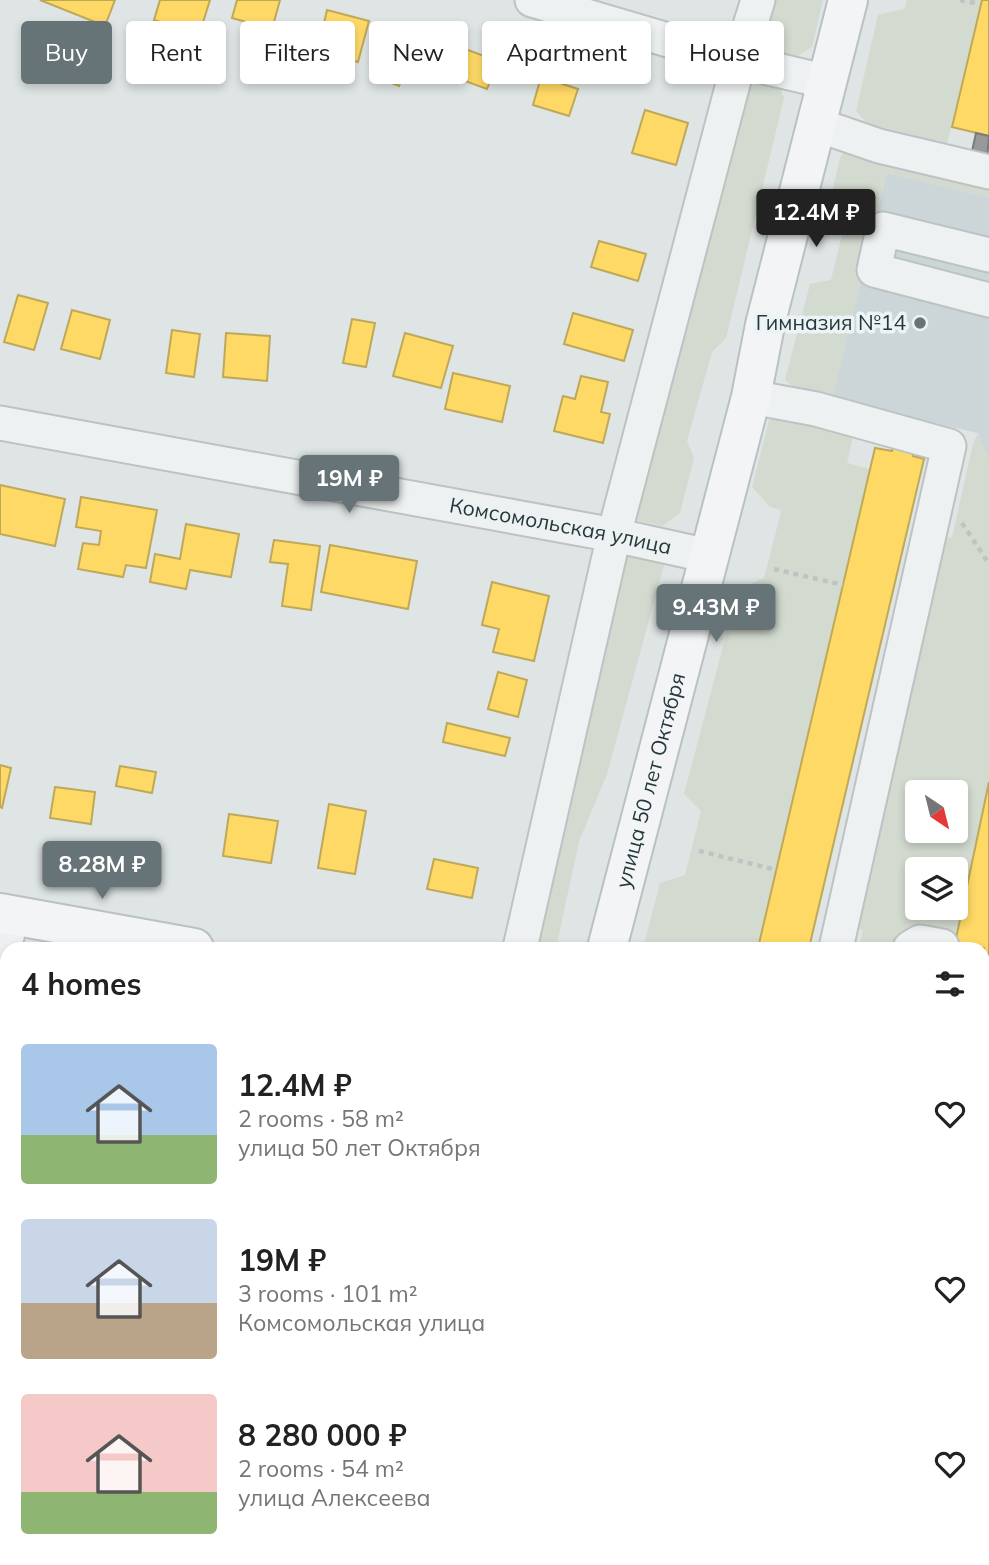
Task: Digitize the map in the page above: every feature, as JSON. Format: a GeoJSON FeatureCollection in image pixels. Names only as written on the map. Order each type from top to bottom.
{"type":"FeatureCollection","features":[{"type":"Feature","properties":{"kind":"main road","name":"улица 50 лет Октября"},"geometry":{"type":"LineString","coordinates":[[609,942],[751,397],[765,325],[848,0]]}},
{"type":"Feature","properties":{"kind":"main road"},"geometry":{"type":"LineString","coordinates":[[6,914],[161,942]]}},
{"type":"Feature","properties":{"kind":"street"},"geometry":{"type":"LineString","coordinates":[[532,0],[665,39]]}},
{"type":"Feature","properties":{"kind":"street"},"geometry":{"type":"LineString","coordinates":[[751,21],[758,0]]}},
{"type":"Feature","properties":{"kind":"street"},"geometry":{"type":"LineString","coordinates":[[784,72],[828,82]]}},
{"type":"Feature","properties":{"kind":"street"},"geometry":{"type":"LineString","coordinates":[[521,942],[614,535],[732,84]]}},
{"type":"Feature","properties":{"kind":"street"},"geometry":{"type":"LineString","coordinates":[[818,125],[879,146],[989,172]]}},
{"type":"Feature","properties":{"kind":"street"},"geometry":{"type":"LineString","coordinates":[[989,255],[883,229],[874,270],[989,300]]}},
{"type":"Feature","properties":{"kind":"street"},"geometry":{"type":"LineString","coordinates":[[751,397],[816,409],[949,446],[837,942]]}},
{"type":"Feature","properties":{"kind":"street","name":"Комсомольская улица"},"geometry":{"type":"LineString","coordinates":[[0,423],[614,535],[709,556]]}},
{"type":"Feature","properties":{"kind":"street"},"geometry":{"type":"LineString","coordinates":[[3,942],[6,914]]}},
{"type":"Feature","properties":{"kind":"path"},"geometry":{"type":"LineString","coordinates":[[960,0],[981,5]]}},
{"type":"Feature","properties":{"kind":"path"},"geometry":{"type":"LineString","coordinates":[[774,569],[843,585]]}},
{"type":"Feature","properties":{"kind":"path"},"geometry":{"type":"LineString","coordinates":[[699,851],[776,870]]}},
{"type":"Feature","properties":{"kind":"shaded area"},"geometry":{"type":"Polygon","coordinates":[[[775,0],[823,0],[812,47],[794,58],[784,55],[784,21],[769,21],[775,0]]]}},
{"type":"Feature","properties":{"kind":"shaded area"},"geometry":{"type":"Polygon","coordinates":[[[907,0],[981,0],[947,144],[868,124],[856,111],[878,15],[904,9],[907,0]]]}},
{"type":"Feature","properties":{"kind":"shaded area"},"geometry":{"type":"Polygon","coordinates":[[[749,84],[778,84],[784,98],[726,338],[712,352],[687,441],[694,458],[680,513],[662,526],[626,518],[749,84]]]}},
{"type":"Feature","properties":{"kind":"shaded area"},"geometry":{"type":"Polygon","coordinates":[[[847,147],[989,189],[989,198],[887,173],[832,400],[801,393],[785,380],[810,284],[831,280],[847,215],[830,202],[840,158],[847,147]]]}},
{"type":"Feature","properties":{"kind":"shaded area","name":"Гимназия №14"},"geometry":{"type":"Polygon","coordinates":[[[887,173],[989,198],[989,461],[978,433],[832,400],[887,173]]]}},
{"type":"Feature","properties":{"kind":"shaded area"},"geometry":{"type":"Polygon","coordinates":[[[770,417],[855,427],[847,463],[870,469],[759,942],[645,942],[660,883],[685,875],[701,811],[684,794],[738,590],[764,578],[780,516],[781,510],[770,507],[752,487],[770,417]]]}},
{"type":"Feature","properties":{"kind":"shaded area"},"geometry":{"type":"Polygon","coordinates":[[[978,433],[989,461],[989,782],[968,882],[968,857],[905,857],[905,920],[960,920],[955,942],[860,942],[863,930],[850,927],[941,536],[952,538],[973,444],[978,433]]]}},
{"type":"Feature","properties":{"kind":"shaded area"},"geometry":{"type":"Polygon","coordinates":[[[623,549],[657,552],[664,565],[607,774],[579,841],[557,942],[526,942],[623,549]]]}},
{"type":"Feature","properties":{"kind":"building: Homes"},"geometry":{"type":"Polygon","coordinates":[[[40,0],[115,0],[107,21],[92,21],[40,0]]]}},
{"type":"Feature","properties":{"kind":"building: Homes"},"geometry":{"type":"Polygon","coordinates":[[[160,0],[210,0],[203,21],[154,20],[160,0]]]}},
{"type":"Feature","properties":{"kind":"building: Homes"},"geometry":{"type":"Polygon","coordinates":[[[237,0],[280,0],[274,21],[243,21],[232,18],[237,0]]]}},
{"type":"Feature","properties":{"kind":"building: Homes"},"geometry":{"type":"Polygon","coordinates":[[[982,0],[989,0],[989,136],[952,127],[982,0]]]}},
{"type":"Feature","properties":{"kind":"building: Homes"},"geometry":{"type":"Polygon","coordinates":[[[327,10],[369,21],[358,62],[355,61],[355,21],[325,21],[327,10]]]}},
{"type":"Feature","properties":{"kind":"building: Homes"},"geometry":{"type":"Polygon","coordinates":[[[468,50],[482,55],[482,84],[489,84],[487,89],[468,82],[468,50]]]}},
{"type":"Feature","properties":{"kind":"building: Homes"},"geometry":{"type":"Polygon","coordinates":[[[539,84],[563,84],[578,89],[569,116],[533,105],[539,84]]]}},
{"type":"Feature","properties":{"kind":"building: Homes"},"geometry":{"type":"Polygon","coordinates":[[[645,110],[688,123],[676,165],[632,153],[645,110]]]}},
{"type":"Feature","properties":{"kind":"building: Homes"},"geometry":{"type":"Polygon","coordinates":[[[599,241],[646,254],[638,281],[591,267],[599,241]]]}},
{"type":"Feature","properties":{"kind":"building: Homes"},"geometry":{"type":"Polygon","coordinates":[[[18,295],[48,303],[34,350],[4,342],[18,295]]]}},
{"type":"Feature","properties":{"kind":"building: Homes"},"geometry":{"type":"Polygon","coordinates":[[[72,310],[110,320],[100,359],[61,349],[72,310]]]}},
{"type":"Feature","properties":{"kind":"building: Homes"},"geometry":{"type":"Polygon","coordinates":[[[573,313],[633,330],[624,361],[564,344],[573,313]]]}},
{"type":"Feature","properties":{"kind":"building: Homes"},"geometry":{"type":"Polygon","coordinates":[[[352,319],[375,323],[366,367],[343,363],[352,319]]]}},
{"type":"Feature","properties":{"kind":"building: Homes"},"geometry":{"type":"Polygon","coordinates":[[[172,330],[200,334],[194,377],[166,373],[172,330]]]}},
{"type":"Feature","properties":{"kind":"building: Homes"},"geometry":{"type":"Polygon","coordinates":[[[226,333],[270,336],[267,381],[223,377],[226,333]]]}},
{"type":"Feature","properties":{"kind":"building: Homes"},"geometry":{"type":"Polygon","coordinates":[[[405,333],[453,346],[441,388],[393,376],[405,333]]]}},
{"type":"Feature","properties":{"kind":"building: Homes"},"geometry":{"type":"Polygon","coordinates":[[[453,373],[510,386],[502,422],[445,409],[453,373]]]}},
{"type":"Feature","properties":{"kind":"building: Homes"},"geometry":{"type":"Polygon","coordinates":[[[581,376],[608,382],[601,412],[610,414],[603,443],[554,431],[563,396],[575,399],[581,376]]]}},
{"type":"Feature","properties":{"kind":"building: Homes"},"geometry":{"type":"Polygon","coordinates":[[[895,439],[915,444],[913,456],[924,459],[810,942],[759,942],[875,448],[892,451],[895,439]]]}},
{"type":"Feature","properties":{"kind":"building: Homes"},"geometry":{"type":"Polygon","coordinates":[[[0,485],[65,499],[55,546],[0,534],[0,485]]]}},
{"type":"Feature","properties":{"kind":"building: Homes"},"geometry":{"type":"Polygon","coordinates":[[[81,497],[157,510],[146,568],[126,565],[123,577],[78,569],[83,543],[99,545],[101,531],[76,527],[81,497]]]}},
{"type":"Feature","properties":{"kind":"building: Homes"},"geometry":{"type":"Polygon","coordinates":[[[186,524],[239,534],[231,577],[190,570],[186,589],[150,582],[155,554],[180,559],[186,524]]]}},
{"type":"Feature","properties":{"kind":"building: Homes"},"geometry":{"type":"Polygon","coordinates":[[[274,540],[320,546],[311,610],[282,606],[288,564],[270,562],[274,540]]]}},
{"type":"Feature","properties":{"kind":"building: Homes"},"geometry":{"type":"Polygon","coordinates":[[[330,545],[417,561],[408,609],[321,592],[330,545]]]}},
{"type":"Feature","properties":{"kind":"building: Homes"},"geometry":{"type":"Polygon","coordinates":[[[492,582],[549,596],[534,661],[493,652],[499,629],[482,625],[492,582]]]}},
{"type":"Feature","properties":{"kind":"building: Homes"},"geometry":{"type":"Polygon","coordinates":[[[498,672],[527,680],[518,717],[488,709],[498,672]]]}},
{"type":"Feature","properties":{"kind":"building: Homes"},"geometry":{"type":"Polygon","coordinates":[[[447,723],[510,738],[505,756],[443,742],[447,723]]]}},
{"type":"Feature","properties":{"kind":"building: Homes"},"geometry":{"type":"Polygon","coordinates":[[[0,765],[11,768],[2,808],[0,807],[0,765]]]}},
{"type":"Feature","properties":{"kind":"building: Homes"},"geometry":{"type":"Polygon","coordinates":[[[120,766],[156,772],[152,793],[116,786],[120,766]]]}},
{"type":"Feature","properties":{"kind":"building: Homes"},"geometry":{"type":"Polygon","coordinates":[[[989,782],[989,942],[955,942],[960,920],[968,920],[968,882],[989,782]]]}},
{"type":"Feature","properties":{"kind":"building: Homes"},"geometry":{"type":"Polygon","coordinates":[[[55,787],[95,792],[91,824],[50,818],[55,787]]]}},
{"type":"Feature","properties":{"kind":"building: Homes"},"geometry":{"type":"Polygon","coordinates":[[[329,804],[366,811],[355,874],[318,868],[329,804]]]}},
{"type":"Feature","properties":{"kind":"building: Homes"},"geometry":{"type":"Polygon","coordinates":[[[229,814],[278,821],[271,863],[223,856],[229,814]]]}},
{"type":"Feature","properties":{"kind":"building: Homes"},"geometry":{"type":"Polygon","coordinates":[[[434,859],[478,868],[472,898],[427,889],[434,859]]]}},
{"type":"Feature","properties":{"kind":"building: Industry"},"geometry":{"type":"Polygon","coordinates":[[[976,133],[989,136],[987,160],[971,156],[976,133]]]}},
{"type":"Feature","properties":{"kind":"place","name":"Гимназия №14"},"geometry":{"type":"Point","coordinates":[920,323]}}]}
